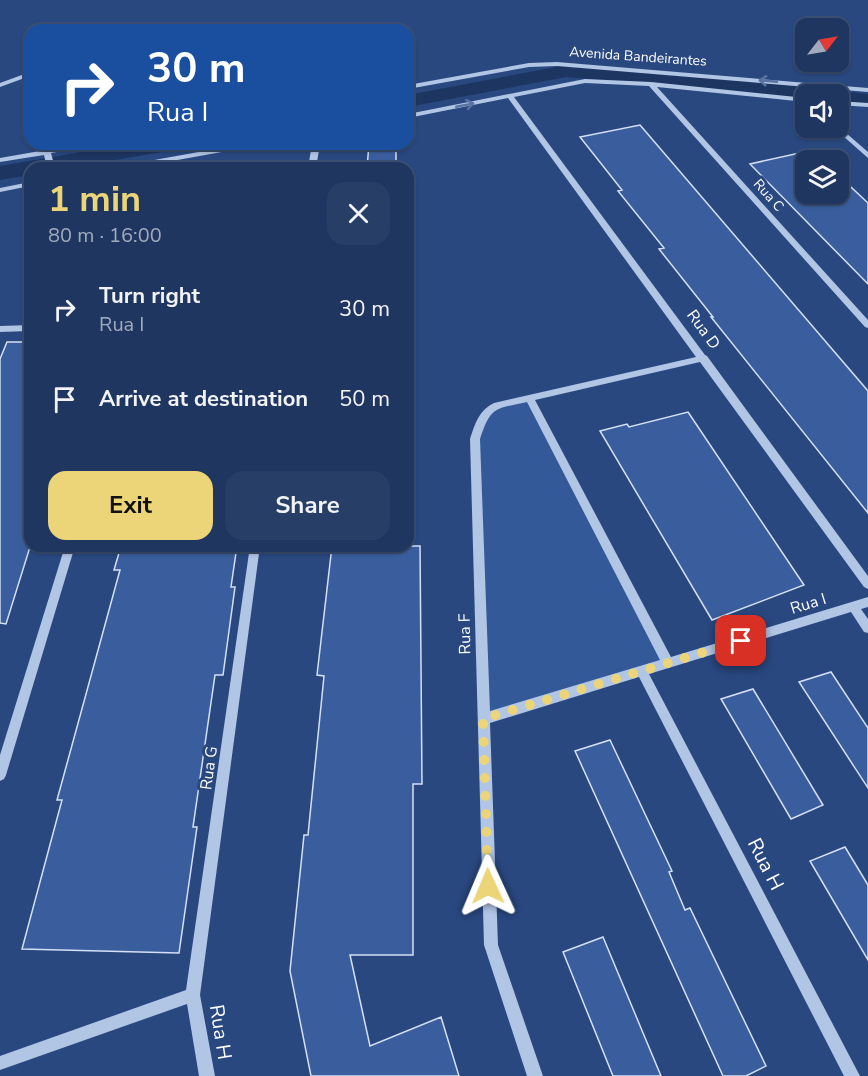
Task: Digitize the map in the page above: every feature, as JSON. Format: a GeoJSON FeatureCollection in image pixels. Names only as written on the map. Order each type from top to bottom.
{"type":"FeatureCollection","features":[{"type":"Feature","properties":{"kind":"street","name":"Avenida Bandeirantes"},"geometry":{"type":"LineString","coordinates":[[414,86],[529,65],[557,64],[868,90]]}},
{"type":"Feature","properties":{"kind":"street"},"geometry":{"type":"LineString","coordinates":[[690,88],[691,74]]}},
{"type":"Feature","properties":{"kind":"street"},"geometry":{"type":"LineString","coordinates":[[0,86],[24,76]]}},
{"type":"Feature","properties":{"kind":"street","name":"Avenida Bandeirantes"},"geometry":{"type":"LineString","coordinates":[[414,115],[585,81],[651,84],[795,99]]}},
{"type":"Feature","properties":{"kind":"street","name":"Rua C"},"geometry":{"type":"LineString","coordinates":[[651,84],[868,325]]}},
{"type":"Feature","properties":{"kind":"street","name":"Rua D"},"geometry":{"type":"LineString","coordinates":[[510,96],[705,358],[868,584]]}},
{"type":"Feature","properties":{"kind":"street"},"geometry":{"type":"LineString","coordinates":[[849,104],[868,105]]}},
{"type":"Feature","properties":{"kind":"street"},"geometry":{"type":"LineString","coordinates":[[848,138],[868,156]]}},
{"type":"Feature","properties":{"kind":"street"},"geometry":{"type":"LineString","coordinates":[[0,160],[58,150]]}},
{"type":"Feature","properties":{"kind":"street"},"geometry":{"type":"LineString","coordinates":[[154,162],[222,150]]}},
{"type":"Feature","properties":{"kind":"street"},"geometry":{"type":"LineString","coordinates":[[47,152],[50,162]]}},
{"type":"Feature","properties":{"kind":"street"},"geometry":{"type":"LineString","coordinates":[[0,190],[24,185]]}},
{"type":"Feature","properties":{"kind":"street"},"geometry":{"type":"LineString","coordinates":[[0,329],[24,328]]}},
{"type":"Feature","properties":{"kind":"street","name":"Rua F"},"geometry":{"type":"LineString","coordinates":[[535,1076],[491,945],[476,439],[482,418],[494,406],[705,358]]}},
{"type":"Feature","properties":{"kind":"street"},"geometry":{"type":"LineString","coordinates":[[529,397],[668,663]]}},
{"type":"Feature","properties":{"kind":"street"},"geometry":{"type":"LineString","coordinates":[[0,775],[68,552]]}},
{"type":"Feature","properties":{"kind":"street","name":"Rua G"},"geometry":{"type":"LineString","coordinates":[[193,995],[254,552]]}},
{"type":"Feature","properties":{"kind":"street","name":"Rua I"},"geometry":{"type":"LineString","coordinates":[[483,719],[868,602]]}},
{"type":"Feature","properties":{"kind":"street"},"geometry":{"type":"LineString","coordinates":[[853,606],[868,628]]}},
{"type":"Feature","properties":{"kind":"street","name":"Rua H"},"geometry":{"type":"LineString","coordinates":[[642,671],[852,1076]]}},
{"type":"Feature","properties":{"kind":"street"},"geometry":{"type":"LineString","coordinates":[[0,1063],[193,995]]}},
{"type":"Feature","properties":{"kind":"street","name":"Rua H"},"geometry":{"type":"LineString","coordinates":[[193,995],[207,1076]]}},
{"type":"Feature","properties":{"kind":"shaded area"},"geometry":{"type":"Polygon","coordinates":[[[529,397],[668,663],[483,719],[475,439],[490,410],[529,397]]]}},
{"type":"Feature","properties":{"kind":"building"},"geometry":{"type":"Polygon","coordinates":[[[640,125],[868,391],[868,513],[711,317],[713,317],[659,249],[664,248],[618,191],[622,190],[580,137],[640,125]]]}},
{"type":"Feature","properties":{"kind":"building"},"geometry":{"type":"Polygon","coordinates":[[[368,150],[396,150],[396,162],[368,162],[368,150]]]}},
{"type":"Feature","properties":{"kind":"building"},"geometry":{"type":"Polygon","coordinates":[[[795,154],[795,204],[849,204],[849,185],[868,203],[868,284],[750,164],[795,154]]]}},
{"type":"Feature","properties":{"kind":"building"},"geometry":{"type":"Polygon","coordinates":[[[7,342],[24,342],[24,552],[28,552],[6,624],[0,623],[0,359],[7,342]]]}},
{"type":"Feature","properties":{"kind":"building"},"geometry":{"type":"Polygon","coordinates":[[[688,412],[804,585],[712,620],[600,431],[627,424],[629,427],[688,412]]]}},
{"type":"Feature","properties":{"kind":"building"},"geometry":{"type":"Polygon","coordinates":[[[414,546],[420,546],[422,784],[413,784],[413,955],[350,955],[370,1046],[441,1017],[459,1076],[311,1076],[290,971],[304,835],[308,835],[324,676],[317,675],[331,552],[414,552],[414,546]]]}},
{"type":"Feature","properties":{"kind":"building"},"geometry":{"type":"Polygon","coordinates":[[[119,552],[236,552],[231,587],[235,587],[223,675],[215,675],[193,827],[197,827],[179,953],[22,949],[62,800],[57,800],[120,570],[114,570],[119,552]]]}},
{"type":"Feature","properties":{"kind":"building"},"geometry":{"type":"Polygon","coordinates":[[[831,672],[868,728],[868,788],[799,682],[831,672]]]}},
{"type":"Feature","properties":{"kind":"building"},"geometry":{"type":"Polygon","coordinates":[[[753,689],[823,805],[791,819],[721,699],[753,689]]]}},
{"type":"Feature","properties":{"kind":"building"},"geometry":{"type":"Polygon","coordinates":[[[610,740],[672,871],[669,872],[685,910],[690,908],[766,1066],[746,1076],[723,1076],[575,751],[610,740]]]}},
{"type":"Feature","properties":{"kind":"building"},"geometry":{"type":"Polygon","coordinates":[[[845,847],[868,885],[868,960],[810,861],[845,847]]]}},
{"type":"Feature","properties":{"kind":"building"},"geometry":{"type":"Polygon","coordinates":[[[603,937],[661,1076],[613,1076],[563,952],[603,937]]]}},
{"type":"Feature","properties":{"kind":"waterway"},"geometry":{"type":"LineString","coordinates":[[414,100],[566,71],[795,92]]}},
{"type":"Feature","properties":{"kind":"waterway"},"geometry":{"type":"LineString","coordinates":[[849,98],[868,100]]}},
{"type":"Feature","properties":{"kind":"waterway"},"geometry":{"type":"LineString","coordinates":[[64,162],[133,150]]}},
{"type":"Feature","properties":{"kind":"waterway"},"geometry":{"type":"LineString","coordinates":[[0,173],[24,169]]}},
{"type":"Feature","properties":{"kind":"route"},"geometry":{"type":"LineString","coordinates":[[488,886],[483,719],[741,641]]}}]}
